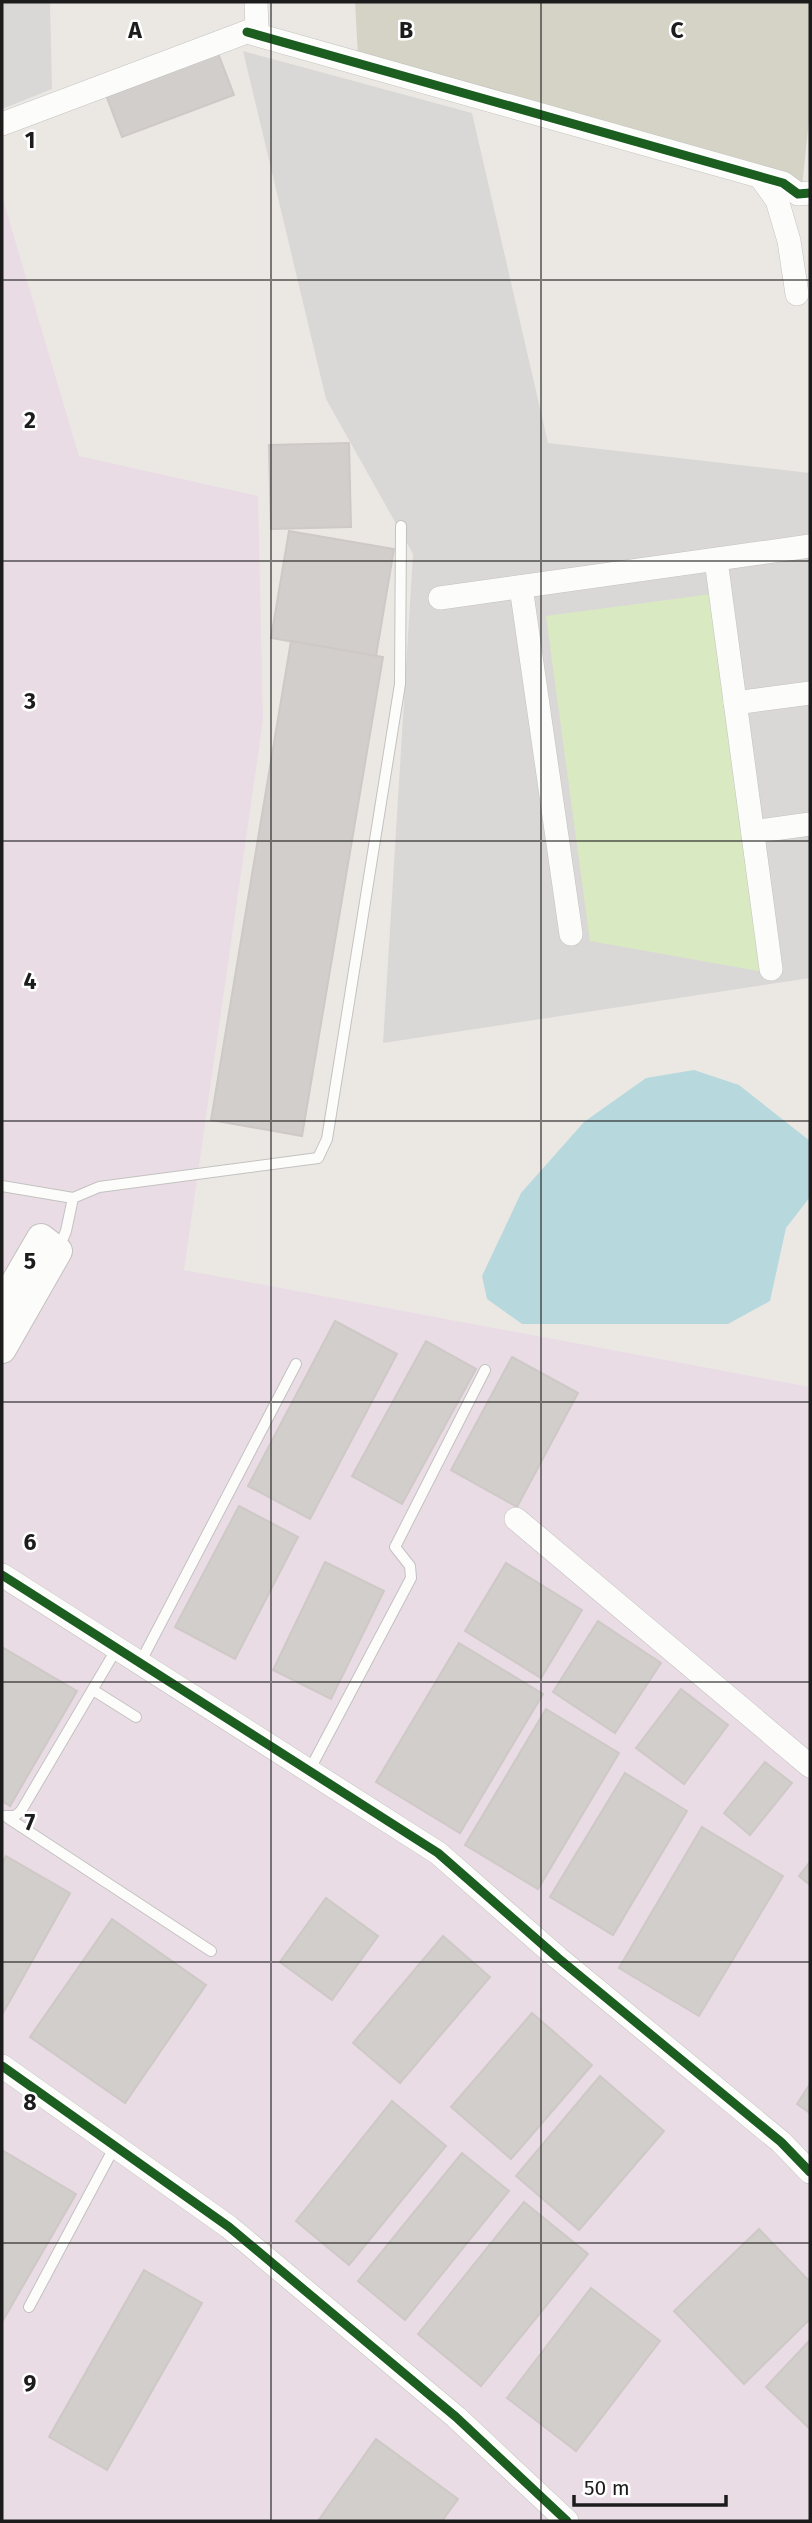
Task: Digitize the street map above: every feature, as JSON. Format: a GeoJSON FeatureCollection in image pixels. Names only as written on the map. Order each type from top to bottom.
{"type":"FeatureCollection","features":[{"type":"Feature","properties":{"kind":"street"},"geometry":{"type":"LineString","coordinates":[[252,30],[256,2]]}},
{"type":"Feature","properties":{"kind":"street"},"geometry":{"type":"LineString","coordinates":[[2,124],[252,30],[783,183],[798,194],[810,193]]}},
{"type":"Feature","properties":{"kind":"street"},"geometry":{"type":"LineString","coordinates":[[761,178],[777,200],[789,241],[797,294]]}},
{"type":"Feature","properties":{"kind":"street"},"geometry":{"type":"LineString","coordinates":[[440,598],[810,546]]}},
{"type":"Feature","properties":{"kind":"street"},"geometry":{"type":"LineString","coordinates":[[716,559],[771,969]]}},
{"type":"Feature","properties":{"kind":"street"},"geometry":{"type":"LineString","coordinates":[[521,587],[572,934]]}},
{"type":"Feature","properties":{"kind":"street"},"geometry":{"type":"LineString","coordinates":[[736,703],[810,693]]}},
{"type":"Feature","properties":{"kind":"street"},"geometry":{"type":"LineString","coordinates":[[753,832],[810,824]]}},
{"type":"Feature","properties":{"kind":"street"},"geometry":{"type":"LineString","coordinates":[[2,1306],[49,1245]]}},
{"type":"Feature","properties":{"kind":"street"},"geometry":{"type":"LineString","coordinates":[[2,1349],[49,1245]]}},
{"type":"Feature","properties":{"kind":"street"},"geometry":{"type":"LineString","coordinates":[[516,1519],[810,1766]]}},
{"type":"Feature","properties":{"kind":"street"},"geometry":{"type":"LineString","coordinates":[[2,1575],[438,1853],[558,1958],[781,2143],[810,2172]]}},
{"type":"Feature","properties":{"kind":"street"},"geometry":{"type":"LineString","coordinates":[[2,2066],[229,2227],[456,2417],[567,2521]]}},
{"type":"Feature","properties":{"kind":"lane"},"geometry":{"type":"LineString","coordinates":[[2,1186],[74,1198],[99,1187],[318,1158],[327,1139],[400,684],[401,526]]}},
{"type":"Feature","properties":{"kind":"lane"},"geometry":{"type":"LineString","coordinates":[[49,1245],[66,1231],[74,1198]]}},
{"type":"Feature","properties":{"kind":"lane"},"geometry":{"type":"LineString","coordinates":[[140,1663],[296,1364]]}},
{"type":"Feature","properties":{"kind":"lane"},"geometry":{"type":"LineString","coordinates":[[309,1771],[411,1578],[410,1566],[395,1547],[485,1370]]}},
{"type":"Feature","properties":{"kind":"lane"},"geometry":{"type":"LineString","coordinates":[[5,1816],[21,1811],[117,1648]]}},
{"type":"Feature","properties":{"kind":"lane"},"geometry":{"type":"LineString","coordinates":[[93,1690],[136,1717]]}},
{"type":"Feature","properties":{"kind":"lane"},"geometry":{"type":"LineString","coordinates":[[5,1816],[211,1951]]}},
{"type":"Feature","properties":{"kind":"lane"},"geometry":{"type":"LineString","coordinates":[[29,2307],[115,2146]]}},
{"type":"Feature","properties":{"kind":"shaded area"},"geometry":{"type":"Polygon","coordinates":[[[2,2],[50,2],[52,89],[2,109],[2,2]]]}},
{"type":"Feature","properties":{"kind":"shaded area"},"geometry":{"type":"Polygon","coordinates":[[[355,2],[810,2],[810,110],[802,187],[358,57],[355,2]]]}},
{"type":"Feature","properties":{"kind":"shaded area"},"geometry":{"type":"Polygon","coordinates":[[[243,51],[472,113],[548,443],[810,473],[810,978],[383,1043],[413,554],[326,399],[243,51]]]}},
{"type":"Feature","properties":{"kind":"shaded area"},"geometry":{"type":"Polygon","coordinates":[[[2,196],[79,456],[258,496],[263,720],[184,1270],[810,1387],[810,2521],[2,2521],[2,196]]]}},
{"type":"Feature","properties":{"kind":"green space"},"geometry":{"type":"Polygon","coordinates":[[[712,594],[764,972],[590,941],[546,616],[712,594]]]}},
{"type":"Feature","properties":{"kind":"water"},"geometry":{"type":"Polygon","coordinates":[[[694,1070],[739,1085],[810,1141],[810,1197],[786,1228],[770,1301],[728,1324],[522,1324],[487,1299],[482,1276],[521,1193],[584,1122],[646,1078],[694,1070]]]}},
{"type":"Feature","properties":{"kind":"building"},"geometry":{"type":"Polygon","coordinates":[[[218,53],[234,95],[122,137],[106,95],[218,53]]]}},
{"type":"Feature","properties":{"kind":"building"},"geometry":{"type":"Polygon","coordinates":[[[349,443],[351,527],[271,529],[269,445],[349,443]]]}},
{"type":"Feature","properties":{"kind":"building"},"geometry":{"type":"Polygon","coordinates":[[[289,531],[394,549],[376,656],[271,638],[289,531]]]}},
{"type":"Feature","properties":{"kind":"building"},"geometry":{"type":"Polygon","coordinates":[[[291,641],[383,657],[302,1136],[211,1120],[291,641]]]}},
{"type":"Feature","properties":{"kind":"building"},"geometry":{"type":"Polygon","coordinates":[[[335,1321],[397,1354],[310,1519],[248,1486],[335,1321]]]}},
{"type":"Feature","properties":{"kind":"building"},"geometry":{"type":"Polygon","coordinates":[[[426,1341],[476,1369],[402,1504],[352,1476],[426,1341]]]}},
{"type":"Feature","properties":{"kind":"building"},"geometry":{"type":"Polygon","coordinates":[[[512,1357],[578,1393],[517,1507],[451,1470],[512,1357]]]}},
{"type":"Feature","properties":{"kind":"building"},"geometry":{"type":"Polygon","coordinates":[[[239,1506],[298,1537],[235,1659],[175,1627],[239,1506]]]}},
{"type":"Feature","properties":{"kind":"building"},"geometry":{"type":"Polygon","coordinates":[[[325,1562],[384,1591],[331,1699],[273,1670],[325,1562]]]}},
{"type":"Feature","properties":{"kind":"building"},"geometry":{"type":"Polygon","coordinates":[[[506,1563],[582,1610],[541,1678],[465,1631],[506,1563]]]}},
{"type":"Feature","properties":{"kind":"building"},"geometry":{"type":"Polygon","coordinates":[[[598,1621],[661,1663],[615,1733],[553,1692],[598,1621]]]}},
{"type":"Feature","properties":{"kind":"building"},"geometry":{"type":"Polygon","coordinates":[[[459,1643],[543,1694],[460,1833],[376,1782],[459,1643]]]}},
{"type":"Feature","properties":{"kind":"building"},"geometry":{"type":"Polygon","coordinates":[[[2,1647],[77,1691],[10,1806],[2,1801],[2,1647]]]}},
{"type":"Feature","properties":{"kind":"building"},"geometry":{"type":"Polygon","coordinates":[[[681,1689],[728,1725],[684,1784],[636,1748],[681,1689]]]}},
{"type":"Feature","properties":{"kind":"building"},"geometry":{"type":"Polygon","coordinates":[[[546,1709],[619,1753],[538,1889],[465,1845],[546,1709]]]}},
{"type":"Feature","properties":{"kind":"building"},"geometry":{"type":"Polygon","coordinates":[[[765,1762],[792,1783],[750,1835],[724,1813],[765,1762]]]}},
{"type":"Feature","properties":{"kind":"building"},"geometry":{"type":"Polygon","coordinates":[[[625,1773],[687,1811],[613,1935],[550,1897],[625,1773]]]}},
{"type":"Feature","properties":{"kind":"building"},"geometry":{"type":"Polygon","coordinates":[[[702,1827],[783,1876],[699,2016],[619,1968],[702,1827]]]}},
{"type":"Feature","properties":{"kind":"building"},"geometry":{"type":"Polygon","coordinates":[[[6,1856],[70,1893],[2,2015],[2,1863],[6,1856]]]}},
{"type":"Feature","properties":{"kind":"building"},"geometry":{"type":"Polygon","coordinates":[[[810,1862],[810,1885],[799,1876],[810,1862]]]}},
{"type":"Feature","properties":{"kind":"building"},"geometry":{"type":"Polygon","coordinates":[[[326,1898],[378,1936],[332,2000],[280,1962],[326,1898]]]}},
{"type":"Feature","properties":{"kind":"building"},"geometry":{"type":"Polygon","coordinates":[[[112,1919],[206,1985],[125,2103],[30,2037],[112,1919]]]}},
{"type":"Feature","properties":{"kind":"building"},"geometry":{"type":"Polygon","coordinates":[[[443,1936],[490,1977],[400,2083],[353,2043],[443,1936]]]}},
{"type":"Feature","properties":{"kind":"building"},"geometry":{"type":"Polygon","coordinates":[[[532,2013],[592,2065],[511,2159],[451,2107],[532,2013]]]}},
{"type":"Feature","properties":{"kind":"building"},"geometry":{"type":"Polygon","coordinates":[[[600,2076],[664,2131],[579,2230],[516,2176],[600,2076]]]}},
{"type":"Feature","properties":{"kind":"building"},"geometry":{"type":"Polygon","coordinates":[[[810,2084],[810,2113],[797,2104],[810,2084]]]}},
{"type":"Feature","properties":{"kind":"building"},"geometry":{"type":"Polygon","coordinates":[[[392,2101],[446,2146],[349,2265],[296,2221],[392,2101]]]}},
{"type":"Feature","properties":{"kind":"building"},"geometry":{"type":"Polygon","coordinates":[[[2,2150],[76,2194],[2,2322],[2,2150]]]}},
{"type":"Feature","properties":{"kind":"building"},"geometry":{"type":"Polygon","coordinates":[[[462,2153],[509,2191],[405,2320],[358,2281],[462,2153]]]}},
{"type":"Feature","properties":{"kind":"building"},"geometry":{"type":"Polygon","coordinates":[[[524,2202],[588,2254],[481,2386],[418,2334],[524,2202]]]}},
{"type":"Feature","properties":{"kind":"building"},"geometry":{"type":"Polygon","coordinates":[[[759,2229],[810,2282],[810,2319],[744,2384],[674,2311],[759,2229]]]}},
{"type":"Feature","properties":{"kind":"building"},"geometry":{"type":"Polygon","coordinates":[[[144,2270],[202,2303],[107,2470],[49,2437],[144,2270]]]}},
{"type":"Feature","properties":{"kind":"building"},"geometry":{"type":"Polygon","coordinates":[[[591,2288],[660,2341],[576,2451],[507,2398],[591,2288]]]}},
{"type":"Feature","properties":{"kind":"building"},"geometry":{"type":"Polygon","coordinates":[[[810,2340],[810,2429],[766,2387],[810,2340]]]}},
{"type":"Feature","properties":{"kind":"building"},"geometry":{"type":"Polygon","coordinates":[[[376,2439],[458,2499],[442,2521],[318,2521],[376,2439]]]}},
{"type":"Feature","properties":{"kind":"cycle path"},"geometry":{"type":"LineString","coordinates":[[247,32],[783,183],[798,194],[810,193]]}},
{"type":"Feature","properties":{"kind":"cycle path"},"geometry":{"type":"LineString","coordinates":[[2,1575],[438,1853],[558,1958],[781,2142],[810,2172]]}},
{"type":"Feature","properties":{"kind":"cycle path"},"geometry":{"type":"LineString","coordinates":[[2,2066],[229,2227],[456,2417],[567,2521]]}}]}
